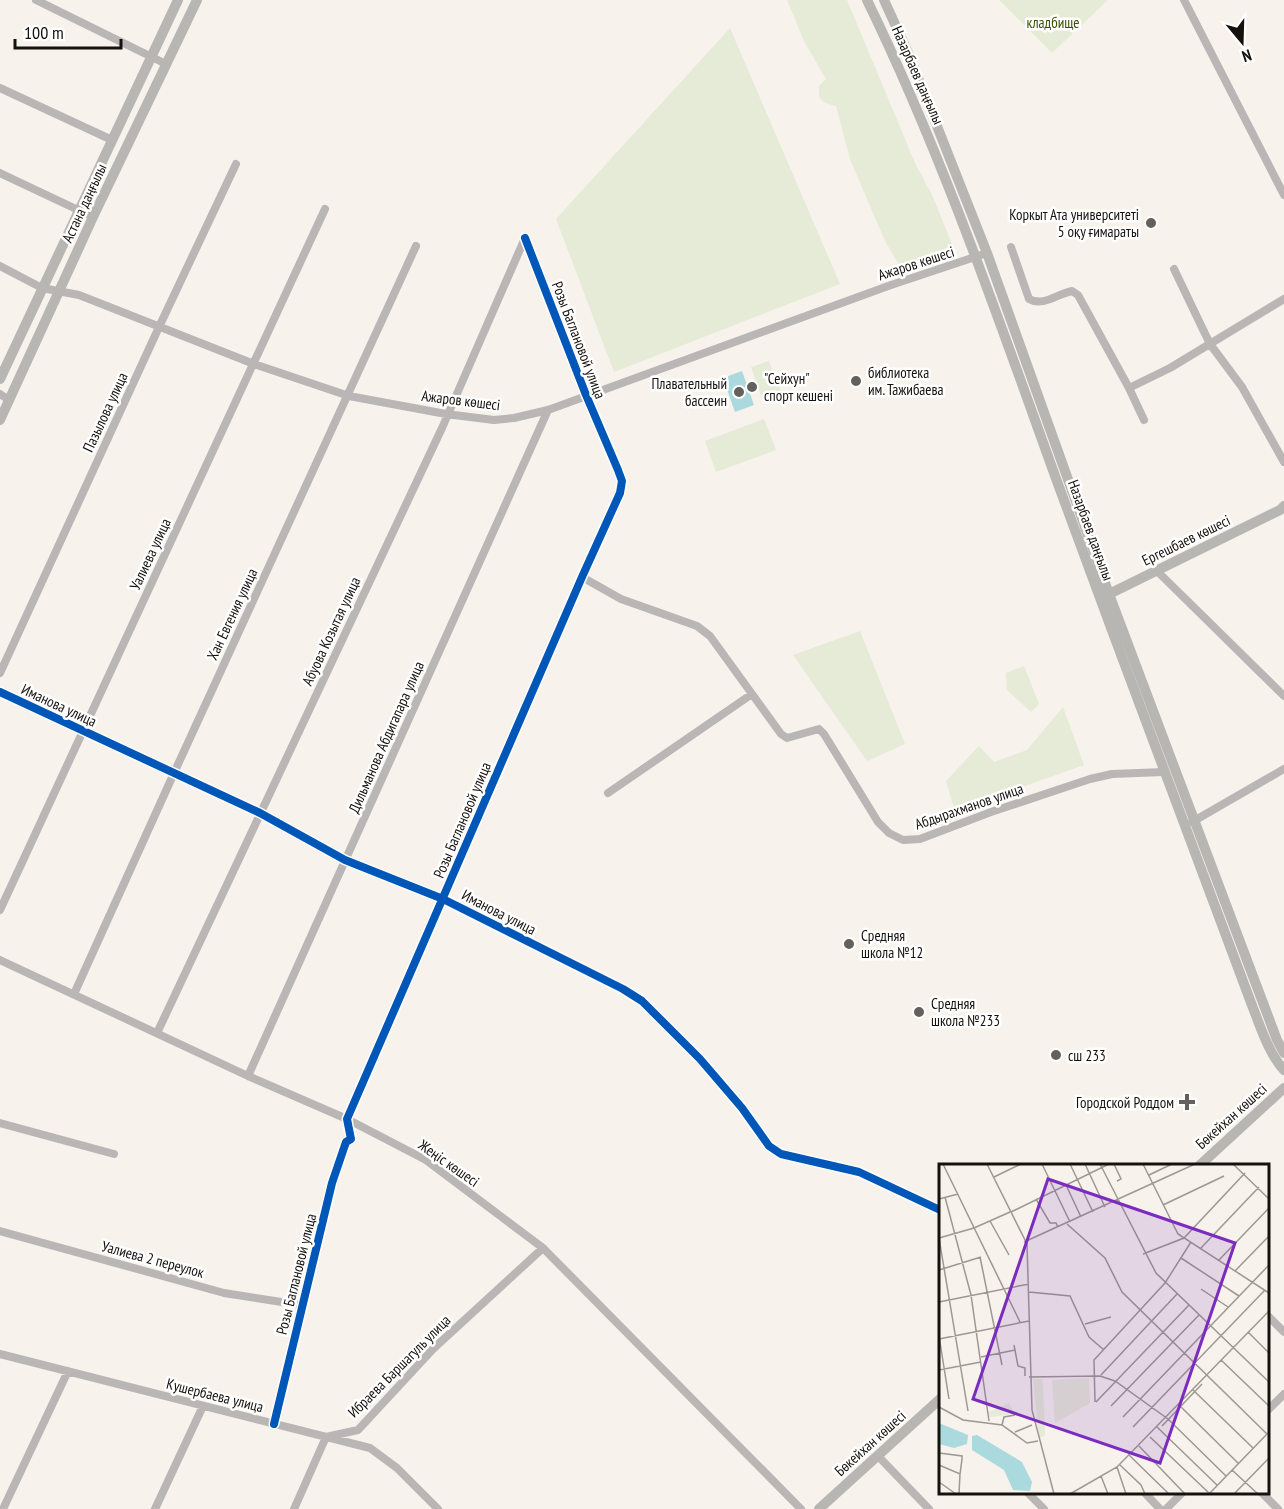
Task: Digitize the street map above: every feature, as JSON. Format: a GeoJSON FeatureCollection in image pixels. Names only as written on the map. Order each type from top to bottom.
{"type":"FeatureCollection","features":[{"type":"Feature","properties":{"kind":"main road","name":"Астана даңғылы"},"geometry":{"type":"LineString","coordinates":[[0,379],[178,0]]}},
{"type":"Feature","properties":{"kind":"main road","name":"Астана даңғылы"},"geometry":{"type":"LineString","coordinates":[[0,420],[5,397],[60,291],[197,0]]}},
{"type":"Feature","properties":{"kind":"main road","name":"Назарбаев даңғылы"},"geometry":{"type":"LineString","coordinates":[[867,0],[982,255]]}},
{"type":"Feature","properties":{"kind":"main road","name":"Назарбаев даңғылы"},"geometry":{"type":"LineString","coordinates":[[884,0],[909,55],[982,255],[1184,826],[1265,1038],[1284,1070]]}},
{"type":"Feature","properties":{"kind":"main road","name":"Ергешбаев көшесі"},"geometry":{"type":"LineString","coordinates":[[1104,596],[1284,506]]}},
{"type":"Feature","properties":{"kind":"main road","name":"Назарбаев даңғылы"},"geometry":{"type":"LineString","coordinates":[[1104,596],[1196,820],[1277,1040],[1284,1053]]}},
{"type":"Feature","properties":{"kind":"main road","name":"Бөкейхан көшесі"},"geometry":{"type":"LineString","coordinates":[[1200,1164],[1284,1088]]}},
{"type":"Feature","properties":{"kind":"main road","name":"Бөкейхан көшесі"},"geometry":{"type":"LineString","coordinates":[[819,1509],[939,1402]]}},
{"type":"Feature","properties":{"kind":"street"},"geometry":{"type":"LineString","coordinates":[[36,0],[166,64]]}},
{"type":"Feature","properties":{"kind":"street"},"geometry":{"type":"LineString","coordinates":[[1184,0],[1284,195]]}},
{"type":"Feature","properties":{"kind":"street"},"geometry":{"type":"LineString","coordinates":[[0,88],[112,140]]}},
{"type":"Feature","properties":{"kind":"street","name":"Пазылова улица"},"geometry":{"type":"LineString","coordinates":[[0,673],[236,164]]}},
{"type":"Feature","properties":{"kind":"street"},"geometry":{"type":"LineString","coordinates":[[0,173],[93,217]]}},
{"type":"Feature","properties":{"kind":"street","name":"Уалиева улица"},"geometry":{"type":"LineString","coordinates":[[0,910],[81,731],[325,209]]}},
{"type":"Feature","properties":{"kind":"street","name":"Розы Баглановой улица"},"geometry":{"type":"LineString","coordinates":[[274,1424],[332,1183],[346,1142],[351,1139],[347,1119],[620,493],[622,481],[525,238]]}},
{"type":"Feature","properties":{"kind":"street","name":"Абуова Козытая улица"},"geometry":{"type":"LineString","coordinates":[[157,1033],[442,428],[446,414],[525,238]]}},
{"type":"Feature","properties":{"kind":"street","name":"Хан Евгения улица"},"geometry":{"type":"LineString","coordinates":[[75,994],[416,246]]}},
{"type":"Feature","properties":{"kind":"street"},"geometry":{"type":"LineString","coordinates":[[1011,248],[1029,299],[1035,303],[1042,302],[1072,291],[1077,296],[1129,388],[1144,420]]}},
{"type":"Feature","properties":{"kind":"street","name":"Ажаров көшесі"},"geometry":{"type":"LineString","coordinates":[[0,266],[42,288],[79,295],[254,364],[349,396],[446,414],[494,420],[548,410],[891,285],[982,255]]}},
{"type":"Feature","properties":{"kind":"street"},"geometry":{"type":"LineString","coordinates":[[1174,269],[1210,344],[1242,387],[1284,462]]}},
{"type":"Feature","properties":{"kind":"street"},"geometry":{"type":"LineString","coordinates":[[1129,388],[1170,368],[1284,299]]}},
{"type":"Feature","properties":{"kind":"street","name":"Дильманова Абдигапара улица"},"geometry":{"type":"LineString","coordinates":[[248,1076],[548,410]]}},
{"type":"Feature","properties":{"kind":"street"},"geometry":{"type":"LineString","coordinates":[[1156,571],[1284,696]]}},
{"type":"Feature","properties":{"kind":"street","name":"Абдырахманов улица"},"geometry":{"type":"LineString","coordinates":[[582,577],[621,599],[698,626],[710,636],[781,734],[787,738],[819,729],[824,734],[878,822],[903,840],[920,839],[991,812],[1090,779],[1112,774],[1164,772]]}},
{"type":"Feature","properties":{"kind":"street","name":"Иманова улица"},"geometry":{"type":"LineString","coordinates":[[0,692],[260,813],[345,860],[443,899],[589,971],[642,1001],[700,1059],[742,1108],[770,1146],[781,1154],[859,1172],[939,1210]]}},
{"type":"Feature","properties":{"kind":"street"},"geometry":{"type":"LineString","coordinates":[[608,793],[752,694]]}},
{"type":"Feature","properties":{"kind":"street"},"geometry":{"type":"LineString","coordinates":[[1184,826],[1284,769]]}},
{"type":"Feature","properties":{"kind":"street","name":"Жеңіс көшесі"},"geometry":{"type":"LineString","coordinates":[[0,960],[248,1076],[347,1119],[426,1160],[543,1248],[801,1509]]}},
{"type":"Feature","properties":{"kind":"street"},"geometry":{"type":"LineString","coordinates":[[0,1123],[114,1154]]}},
{"type":"Feature","properties":{"kind":"street","name":"Уалиева 2 переулок"},"geometry":{"type":"LineString","coordinates":[[0,1231],[224,1293],[301,1305]]}},
{"type":"Feature","properties":{"kind":"street","name":"Ибраева Баршагуль улица"},"geometry":{"type":"LineString","coordinates":[[326,1437],[358,1430],[433,1349],[543,1248]]}},
{"type":"Feature","properties":{"kind":"street"},"geometry":{"type":"LineString","coordinates":[[1269,1317],[1284,1332]]}},
{"type":"Feature","properties":{"kind":"street","name":"Кушербаева улица"},"geometry":{"type":"LineString","coordinates":[[0,1354],[370,1448],[397,1468],[438,1509]]}},
{"type":"Feature","properties":{"kind":"street"},"geometry":{"type":"LineString","coordinates":[[3,1509],[68,1371]]}},
{"type":"Feature","properties":{"kind":"street"},"geometry":{"type":"LineString","coordinates":[[1269,1409],[1284,1394]]}},
{"type":"Feature","properties":{"kind":"street"},"geometry":{"type":"LineString","coordinates":[[155,1509],[203,1406]]}},
{"type":"Feature","properties":{"kind":"street"},"geometry":{"type":"LineString","coordinates":[[294,1509],[326,1437]]}},
{"type":"Feature","properties":{"kind":"street"},"geometry":{"type":"LineString","coordinates":[[878,1456],[929,1509]]}},
{"type":"Feature","properties":{"kind":"street"},"geometry":{"type":"LineString","coordinates":[[1029,1494],[1044,1509]]}},
{"type":"Feature","properties":{"kind":"street"},"geometry":{"type":"LineString","coordinates":[[1146,1494],[1160,1509]]}},
{"type":"Feature","properties":{"kind":"street"},"geometry":{"type":"LineString","coordinates":[[1166,1509],[1181,1494]]}},
{"type":"Feature","properties":{"kind":"street"},"geometry":{"type":"LineString","coordinates":[[1263,1494],[1278,1509]]}},
{"type":"Feature","properties":{"kind":"green space"},"geometry":{"type":"Polygon","coordinates":[[[787,0],[847,0],[915,163],[933,197],[954,249],[901,268],[885,241],[850,159],[836,106],[825,103],[819,97],[819,86],[826,79],[804,41],[787,0]]]}},
{"type":"Feature","properties":{"kind":"green space","name":"кладбище"},"geometry":{"type":"Polygon","coordinates":[[[999,0],[1108,0],[1052,53],[999,0]]]}},
{"type":"Feature","properties":{"kind":"green space"},"geometry":{"type":"Polygon","coordinates":[[[730,28],[840,284],[614,372],[556,219],[730,28]]]}},
{"type":"Feature","properties":{"kind":"green space"},"geometry":{"type":"Polygon","coordinates":[[[769,361],[782,394],[763,401],[751,367],[769,361]]]}},
{"type":"Feature","properties":{"kind":"green space"},"geometry":{"type":"Polygon","coordinates":[[[764,419],[776,450],[716,472],[705,441],[764,419]]]}},
{"type":"Feature","properties":{"kind":"green space"},"geometry":{"type":"Polygon","coordinates":[[[860,631],[905,744],[867,761],[793,655],[860,631]]]}},
{"type":"Feature","properties":{"kind":"green space"},"geometry":{"type":"Polygon","coordinates":[[[1024,666],[1039,704],[1031,712],[1007,690],[1006,673],[1024,666]]]}},
{"type":"Feature","properties":{"kind":"green space"},"geometry":{"type":"Polygon","coordinates":[[[1063,707],[1084,765],[955,811],[946,781],[979,746],[994,762],[1027,750],[1063,707]]]}},
{"type":"Feature","properties":{"kind":"water","name":"Плавательный бассеин"},"geometry":{"type":"Polygon","coordinates":[[[742,371],[754,405],[735,412],[723,378],[742,371]]]}},
{"type":"Feature","properties":{"kind":"cycle path"},"geometry":{"type":"LineString","coordinates":[[274,1424],[332,1183],[346,1142],[351,1139],[347,1119],[620,493],[622,481],[618,470],[525,238]]}},
{"type":"Feature","properties":{"kind":"cycle path"},"geometry":{"type":"LineString","coordinates":[[0,692],[260,813],[345,860],[443,899],[623,989],[642,1001],[700,1059],[742,1108],[769,1146],[781,1154],[859,1172],[939,1210]]}},
{"type":"Feature","properties":{"kind":"place","name":"Коркыт Ата университеті 5 оқу ғимараты"},"geometry":{"type":"Point","coordinates":[1151,223]}},
{"type":"Feature","properties":{"kind":"place","name":"библиотека им. Тажибаева"},"geometry":{"type":"Point","coordinates":[856,381]}},
{"type":"Feature","properties":{"kind":"place","name":"\"Сейхун\" спорт кешені"},"geometry":{"type":"Point","coordinates":[752,387]}},
{"type":"Feature","properties":{"kind":"place","name":"Плавательный бассеин"},"geometry":{"type":"Point","coordinates":[739,392]}},
{"type":"Feature","properties":{"kind":"place","name":"Средняя школа №12"},"geometry":{"type":"Point","coordinates":[849,944]}},
{"type":"Feature","properties":{"kind":"place","name":"Средняя школа №233"},"geometry":{"type":"Point","coordinates":[919,1012]}},
{"type":"Feature","properties":{"kind":"place","name":"сш 233"},"geometry":{"type":"Point","coordinates":[1056,1055]}},
{"type":"Feature","properties":{"kind":"place","name":"Городской Роддом"},"geometry":{"type":"Point","coordinates":[1187,1102]}}]}
